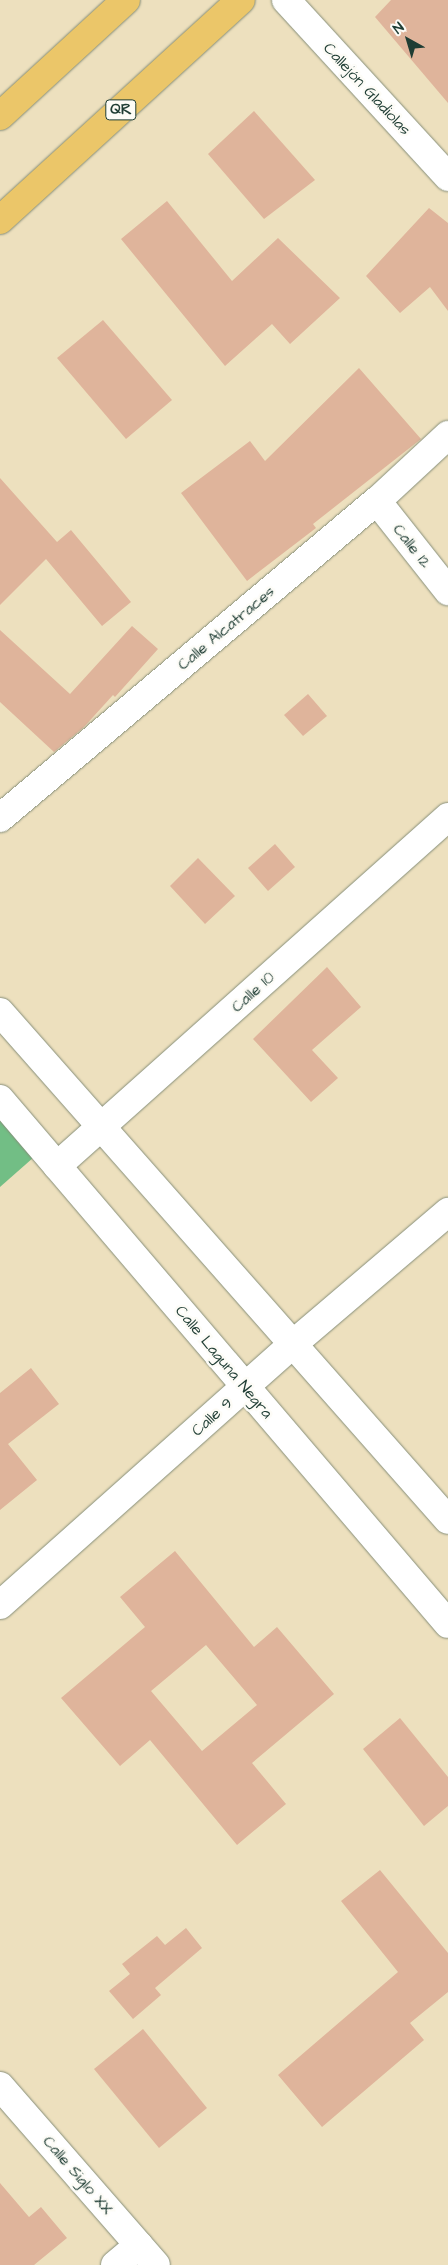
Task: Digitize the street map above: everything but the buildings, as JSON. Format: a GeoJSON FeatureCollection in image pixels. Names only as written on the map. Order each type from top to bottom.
{"type":"FeatureCollection","features":[{"type":"Feature","properties":{"kind":"main road"},"geometry":{"type":"LineString","coordinates":[[0,116],[126,0]]}},
{"type":"Feature","properties":{"kind":"main road","name":"QR"},"geometry":{"type":"LineString","coordinates":[[0,220],[241,0]]}},
{"type":"Feature","properties":{"kind":"street","name":"Callejón Gladiolas"},"geometry":{"type":"LineString","coordinates":[[286,0],[448,177]]}},
{"type":"Feature","properties":{"kind":"street","name":"Calle Alcatraces"},"geometry":{"type":"LineString","coordinates":[[0,818],[377,501],[448,435]]}},
{"type":"Feature","properties":{"kind":"street","name":"Calle 12"},"geometry":{"type":"LineString","coordinates":[[377,501],[448,591]]}},
{"type":"Feature","properties":{"kind":"street","name":"Calle 10"},"geometry":{"type":"LineString","coordinates":[[57,1166],[102,1128],[448,817]]}},
{"type":"Feature","properties":{"kind":"street"},"geometry":{"type":"LineString","coordinates":[[0,1012],[448,1520]]}},
{"type":"Feature","properties":{"kind":"street","name":"Calle Laguna Negra"},"geometry":{"type":"LineString","coordinates":[[0,1099],[448,1624]]}},
{"type":"Feature","properties":{"kind":"street","name":"Calle 9"},"geometry":{"type":"LineString","coordinates":[[0,1605],[292,1344],[448,1212]]}},
{"type":"Feature","properties":{"kind":"street","name":"Calle Siglo XX"},"geometry":{"type":"LineString","coordinates":[[0,2086],[148,2255]]}},
{"type":"Feature","properties":{"kind":"street"},"geometry":{"type":"LineString","coordinates":[[115,2265],[148,2255]]}},
{"type":"Feature","properties":{"kind":"green space"},"geometry":{"type":"Polygon","coordinates":[[[0,1118],[42,1150],[0,1187],[0,1118]]]}}]}
